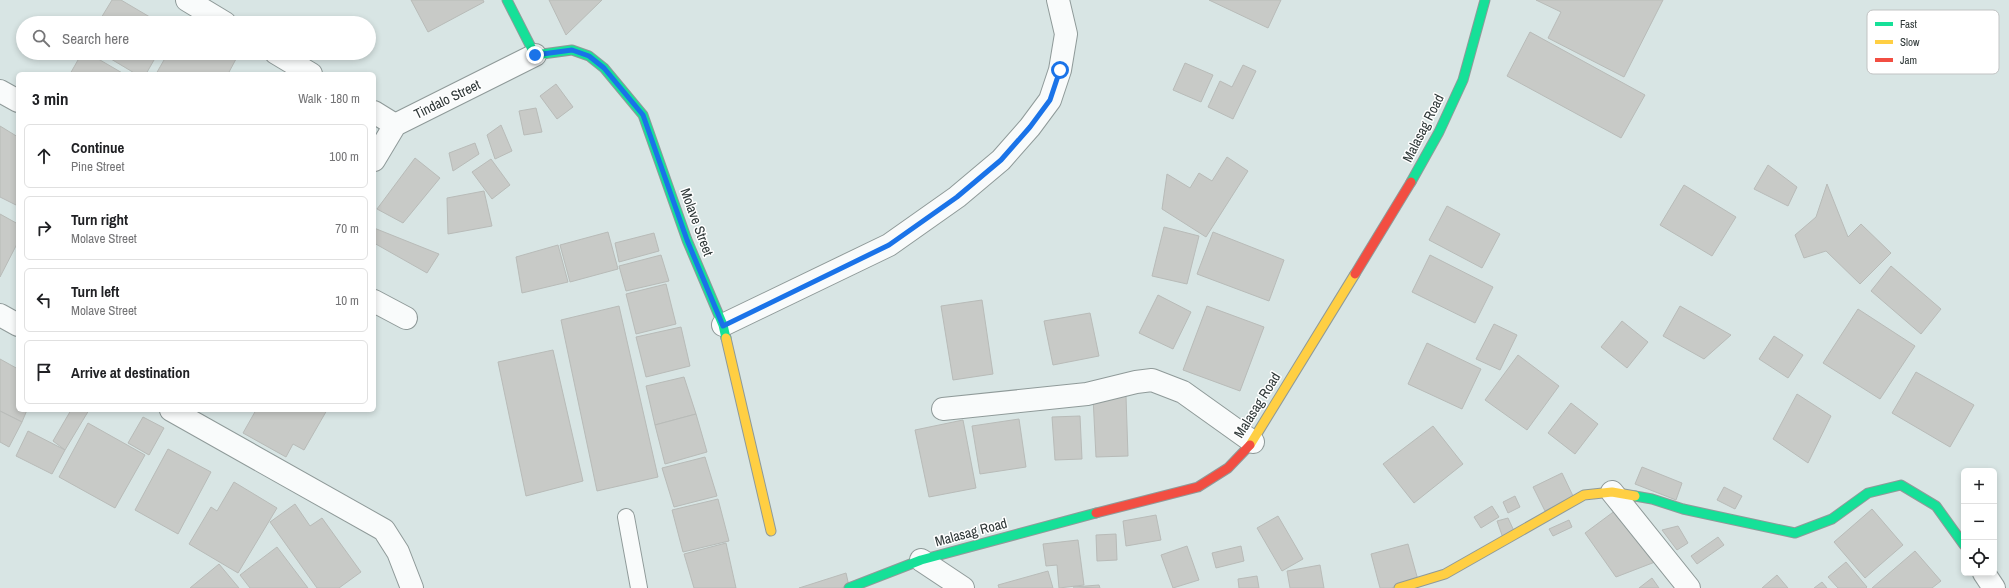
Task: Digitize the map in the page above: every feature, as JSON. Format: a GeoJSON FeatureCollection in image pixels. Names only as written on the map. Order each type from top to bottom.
{"type":"FeatureCollection","features":[{"type":"Feature","properties":{"kind":"street"},"geometry":{"type":"LineString","coordinates":[[187,0],[214,16]]}},
{"type":"Feature","properties":{"kind":"street"},"geometry":{"type":"LineString","coordinates":[[507,0],[535,55]]}},
{"type":"Feature","properties":{"kind":"street"},"geometry":{"type":"LineString","coordinates":[[723,326],[889,245],[957,197],[1001,160],[1030,127],[1050,100],[1060,70],[1066,34],[1058,0]]}},
{"type":"Feature","properties":{"kind":"street","name":"Malasag Road"},"geometry":{"type":"LineString","coordinates":[[850,588],[921,560],[1181,490],[1198,487],[1228,468],[1253,442],[1279,397],[1401,200],[1439,132],[1463,80],[1485,0]]}},
{"type":"Feature","properties":{"kind":"street","name":"Molave Street"},"geometry":{"type":"LineString","coordinates":[[535,55],[572,50],[589,56],[604,68],[643,115],[687,240],[723,326],[771,531]]}},
{"type":"Feature","properties":{"kind":"street","name":"Tindalo Street"},"geometry":{"type":"LineString","coordinates":[[395,125],[535,55]]}},
{"type":"Feature","properties":{"kind":"street"},"geometry":{"type":"LineString","coordinates":[[288,60],[308,72]]}},
{"type":"Feature","properties":{"kind":"street"},"geometry":{"type":"LineString","coordinates":[[0,90],[16,100]]}},
{"type":"Feature","properties":{"kind":"street"},"geometry":{"type":"LineString","coordinates":[[376,113],[395,125],[376,157]]}},
{"type":"Feature","properties":{"kind":"street"},"geometry":{"type":"LineString","coordinates":[[376,302],[406,318]]}},
{"type":"Feature","properties":{"kind":"street"},"geometry":{"type":"LineString","coordinates":[[0,315],[16,324]]}},
{"type":"Feature","properties":{"kind":"street"},"geometry":{"type":"LineString","coordinates":[[943,410],[1087,394],[1136,382],[1152,380],[1183,392],[1253,442]]}},
{"type":"Feature","properties":{"kind":"street"},"geometry":{"type":"LineString","coordinates":[[175,412],[384,530],[398,552],[412,588]]}},
{"type":"Feature","properties":{"kind":"street"},"geometry":{"type":"LineString","coordinates":[[1399,588],[1445,574],[1584,495],[1612,492],[1652,499],[1683,508],[1795,533],[1832,519],[1868,493],[1901,485],[1936,506],[1961,541]]}},
{"type":"Feature","properties":{"kind":"street"},"geometry":{"type":"LineString","coordinates":[[1612,492],[1689,588]]}},
{"type":"Feature","properties":{"kind":"street"},"geometry":{"type":"LineString","coordinates":[[921,560],[963,588]]}},
{"type":"Feature","properties":{"kind":"street"},"geometry":{"type":"LineString","coordinates":[[1986,576],[1994,588]]}},
{"type":"Feature","properties":{"kind":"lane"},"geometry":{"type":"LineString","coordinates":[[626,517],[639,588]]}},
{"type":"Feature","properties":{"kind":"building"},"geometry":{"type":"Polygon","coordinates":[[[112,0],[121,0],[148,16],[102,16],[112,0]]]}},
{"type":"Feature","properties":{"kind":"building"},"geometry":{"type":"Polygon","coordinates":[[[411,0],[483,0],[484,2],[428,32],[411,0]]]}},
{"type":"Feature","properties":{"kind":"building"},"geometry":{"type":"Polygon","coordinates":[[[549,0],[602,0],[566,35],[549,0]]]}},
{"type":"Feature","properties":{"kind":"building"},"geometry":{"type":"Polygon","coordinates":[[[1209,0],[1281,0],[1268,28],[1209,0]]]}},
{"type":"Feature","properties":{"kind":"building"},"geometry":{"type":"Polygon","coordinates":[[[1536,0],[1663,0],[1624,77],[1548,38],[1561,12],[1536,0]]]}},
{"type":"Feature","properties":{"kind":"building"},"geometry":{"type":"Polygon","coordinates":[[[1530,32],[1645,95],[1621,138],[1507,76],[1530,32]]]}},
{"type":"Feature","properties":{"kind":"building"},"geometry":{"type":"Polygon","coordinates":[[[78,60],[100,60],[121,72],[71,72],[78,60]]]}},
{"type":"Feature","properties":{"kind":"building"},"geometry":{"type":"Polygon","coordinates":[[[113,60],[154,60],[147,72],[133,72],[113,60]]]}},
{"type":"Feature","properties":{"kind":"building"},"geometry":{"type":"Polygon","coordinates":[[[164,60],[235,60],[229,72],[157,72],[164,60]]]}},
{"type":"Feature","properties":{"kind":"building"},"geometry":{"type":"Polygon","coordinates":[[[1185,63],[1213,75],[1201,102],[1173,90],[1185,63]]]}},
{"type":"Feature","properties":{"kind":"building"},"geometry":{"type":"Polygon","coordinates":[[[1243,65],[1256,71],[1233,119],[1208,107],[1220,81],[1232,87],[1243,65]]]}},
{"type":"Feature","properties":{"kind":"building"},"geometry":{"type":"Polygon","coordinates":[[[556,84],[573,107],[557,119],[540,96],[556,84]]]}},
{"type":"Feature","properties":{"kind":"building"},"geometry":{"type":"Polygon","coordinates":[[[536,108],[542,132],[524,135],[519,111],[536,108]]]}},
{"type":"Feature","properties":{"kind":"building"},"geometry":{"type":"Polygon","coordinates":[[[501,125],[512,151],[495,159],[487,135],[501,125]]]}},
{"type":"Feature","properties":{"kind":"building"},"geometry":{"type":"Polygon","coordinates":[[[0,126],[16,136],[16,205],[0,197],[0,126]]]}},
{"type":"Feature","properties":{"kind":"building"},"geometry":{"type":"Polygon","coordinates":[[[475,143],[479,154],[453,171],[449,153],[475,143]]]}},
{"type":"Feature","properties":{"kind":"building"},"geometry":{"type":"Polygon","coordinates":[[[1227,157],[1248,171],[1206,237],[1162,209],[1167,174],[1190,188],[1199,173],[1212,181],[1227,157]]]}},
{"type":"Feature","properties":{"kind":"building"},"geometry":{"type":"Polygon","coordinates":[[[415,158],[440,178],[403,223],[377,209],[415,158]]]}},
{"type":"Feature","properties":{"kind":"building"},"geometry":{"type":"Polygon","coordinates":[[[491,159],[510,185],[492,199],[472,172],[491,159]]]}},
{"type":"Feature","properties":{"kind":"building"},"geometry":{"type":"Polygon","coordinates":[[[1768,165],[1797,187],[1788,206],[1754,189],[1768,165]]]}},
{"type":"Feature","properties":{"kind":"building"},"geometry":{"type":"Polygon","coordinates":[[[1827,184],[1848,237],[1861,224],[1891,253],[1860,284],[1826,251],[1804,258],[1795,235],[1816,217],[1827,184]]]}},
{"type":"Feature","properties":{"kind":"building"},"geometry":{"type":"Polygon","coordinates":[[[1684,185],[1736,217],[1712,256],[1660,225],[1684,185]]]}},
{"type":"Feature","properties":{"kind":"building"},"geometry":{"type":"Polygon","coordinates":[[[484,191],[492,226],[448,234],[447,198],[484,191]]]}},
{"type":"Feature","properties":{"kind":"building"},"geometry":{"type":"Polygon","coordinates":[[[1447,206],[1500,234],[1482,268],[1429,240],[1447,206]]]}},
{"type":"Feature","properties":{"kind":"building"},"geometry":{"type":"Polygon","coordinates":[[[0,214],[16,223],[16,246],[0,277],[0,214]]]}},
{"type":"Feature","properties":{"kind":"building"},"geometry":{"type":"Polygon","coordinates":[[[1164,227],[1199,236],[1187,284],[1152,276],[1164,227]]]}},
{"type":"Feature","properties":{"kind":"building"},"geometry":{"type":"Polygon","coordinates":[[[376,229],[439,254],[427,273],[376,244],[376,229]]]}},
{"type":"Feature","properties":{"kind":"building"},"geometry":{"type":"Polygon","coordinates":[[[608,232],[618,269],[570,282],[560,245],[608,232]]]}},
{"type":"Feature","properties":{"kind":"building"},"geometry":{"type":"Polygon","coordinates":[[[1213,232],[1284,260],[1269,301],[1197,274],[1213,232]]]}},
{"type":"Feature","properties":{"kind":"building"},"geometry":{"type":"Polygon","coordinates":[[[654,233],[659,251],[619,262],[615,243],[654,233]]]}},
{"type":"Feature","properties":{"kind":"building"},"geometry":{"type":"Polygon","coordinates":[[[558,245],[568,282],[522,293],[516,257],[558,245]]]}},
{"type":"Feature","properties":{"kind":"building"},"geometry":{"type":"Polygon","coordinates":[[[661,255],[669,281],[626,291],[619,266],[661,255]]]}},
{"type":"Feature","properties":{"kind":"building"},"geometry":{"type":"Polygon","coordinates":[[[1430,255],[1493,287],[1475,323],[1412,292],[1430,255]]]}},
{"type":"Feature","properties":{"kind":"building"},"geometry":{"type":"Polygon","coordinates":[[[1891,266],[1941,309],[1921,334],[1871,291],[1891,266]]]}},
{"type":"Feature","properties":{"kind":"building"},"geometry":{"type":"Polygon","coordinates":[[[666,284],[676,324],[636,334],[626,294],[666,284]]]}},
{"type":"Feature","properties":{"kind":"building"},"geometry":{"type":"Polygon","coordinates":[[[1158,295],[1191,312],[1173,349],[1139,333],[1158,295]]]}},
{"type":"Feature","properties":{"kind":"building"},"geometry":{"type":"Polygon","coordinates":[[[982,300],[993,374],[953,380],[941,306],[982,300]]]}},
{"type":"Feature","properties":{"kind":"building"},"geometry":{"type":"Polygon","coordinates":[[[619,306],[658,477],[597,491],[561,320],[619,306]]]}},
{"type":"Feature","properties":{"kind":"building"},"geometry":{"type":"Polygon","coordinates":[[[1207,306],[1264,327],[1240,391],[1183,370],[1207,306]]]}},
{"type":"Feature","properties":{"kind":"building"},"geometry":{"type":"Polygon","coordinates":[[[1680,306],[1731,335],[1704,359],[1663,336],[1680,306]]]}},
{"type":"Feature","properties":{"kind":"building"},"geometry":{"type":"Polygon","coordinates":[[[1858,309],[1915,346],[1880,399],[1823,363],[1858,309]]]}},
{"type":"Feature","properties":{"kind":"building"},"geometry":{"type":"Polygon","coordinates":[[[1090,313],[1099,356],[1053,365],[1044,321],[1090,313]]]}},
{"type":"Feature","properties":{"kind":"building"},"geometry":{"type":"Polygon","coordinates":[[[1622,321],[1648,342],[1627,368],[1601,347],[1622,321]]]}},
{"type":"Feature","properties":{"kind":"building"},"geometry":{"type":"Polygon","coordinates":[[[1494,324],[1517,335],[1500,370],[1476,359],[1494,324]]]}},
{"type":"Feature","properties":{"kind":"building"},"geometry":{"type":"Polygon","coordinates":[[[681,327],[690,366],[646,377],[636,337],[681,327]]]}},
{"type":"Feature","properties":{"kind":"building"},"geometry":{"type":"Polygon","coordinates":[[[1774,336],[1803,355],[1788,378],[1759,359],[1774,336]]]}},
{"type":"Feature","properties":{"kind":"building"},"geometry":{"type":"Polygon","coordinates":[[[1427,343],[1481,369],[1462,409],[1408,384],[1427,343]]]}},
{"type":"Feature","properties":{"kind":"building"},"geometry":{"type":"Polygon","coordinates":[[[553,350],[583,481],[526,496],[498,362],[553,350]]]}},
{"type":"Feature","properties":{"kind":"building"},"geometry":{"type":"Polygon","coordinates":[[[1518,355],[1559,386],[1527,430],[1485,400],[1518,355]]]}},
{"type":"Feature","properties":{"kind":"building"},"geometry":{"type":"Polygon","coordinates":[[[0,359],[16,368],[16,412],[26,412],[22,422],[0,411],[0,359]]]}},
{"type":"Feature","properties":{"kind":"building"},"geometry":{"type":"Polygon","coordinates":[[[1916,372],[1974,405],[1950,447],[1892,413],[1916,372]]]}},
{"type":"Feature","properties":{"kind":"building"},"geometry":{"type":"Polygon","coordinates":[[[684,377],[696,414],[655,425],[646,386],[684,377]]]}},
{"type":"Feature","properties":{"kind":"building"},"geometry":{"type":"Polygon","coordinates":[[[1797,394],[1831,416],[1808,463],[1773,439],[1797,394]]]}},
{"type":"Feature","properties":{"kind":"building"},"geometry":{"type":"Polygon","coordinates":[[[1126,396],[1128,456],[1096,457],[1093,397],[1126,396]]]}},
{"type":"Feature","properties":{"kind":"building"},"geometry":{"type":"Polygon","coordinates":[[[1571,403],[1598,424],[1575,454],[1548,433],[1571,403]]]}},
{"type":"Feature","properties":{"kind":"building"},"geometry":{"type":"Polygon","coordinates":[[[0,411],[22,422],[9,447],[0,442],[0,411]]]}},
{"type":"Feature","properties":{"kind":"building"},"geometry":{"type":"Polygon","coordinates":[[[70,412],[88,412],[65,450],[53,441],[70,412]]]}},
{"type":"Feature","properties":{"kind":"building"},"geometry":{"type":"Polygon","coordinates":[[[255,412],[326,412],[304,450],[293,444],[286,457],[243,433],[255,412]]]}},
{"type":"Feature","properties":{"kind":"building"},"geometry":{"type":"Polygon","coordinates":[[[696,414],[707,452],[665,464],[655,425],[696,414]]]}},
{"type":"Feature","properties":{"kind":"building"},"geometry":{"type":"Polygon","coordinates":[[[1080,416],[1082,459],[1055,460],[1052,417],[1080,416]]]}},
{"type":"Feature","properties":{"kind":"building"},"geometry":{"type":"Polygon","coordinates":[[[143,417],[164,428],[149,455],[128,443],[143,417]]]}},
{"type":"Feature","properties":{"kind":"building"},"geometry":{"type":"Polygon","coordinates":[[[1019,419],[1026,467],[980,474],[972,426],[1019,419]]]}},
{"type":"Feature","properties":{"kind":"building"},"geometry":{"type":"Polygon","coordinates":[[[963,420],[976,488],[929,497],[915,430],[963,420]]]}},
{"type":"Feature","properties":{"kind":"building"},"geometry":{"type":"Polygon","coordinates":[[[88,423],[145,455],[115,508],[59,477],[88,423]]]}},
{"type":"Feature","properties":{"kind":"building"},"geometry":{"type":"Polygon","coordinates":[[[1433,426],[1463,464],[1414,503],[1383,464],[1433,426]]]}},
{"type":"Feature","properties":{"kind":"building"},"geometry":{"type":"Polygon","coordinates":[[[28,431],[65,450],[52,474],[16,456],[28,431]]]}},
{"type":"Feature","properties":{"kind":"building"},"geometry":{"type":"Polygon","coordinates":[[[168,449],[211,472],[178,534],[135,510],[168,449]]]}},
{"type":"Feature","properties":{"kind":"building"},"geometry":{"type":"Polygon","coordinates":[[[705,457],[717,496],[674,507],[662,468],[705,457]]]}},
{"type":"Feature","properties":{"kind":"building"},"geometry":{"type":"Polygon","coordinates":[[[1642,467],[1682,483],[1676,500],[1635,484],[1642,467]]]}},
{"type":"Feature","properties":{"kind":"building"},"geometry":{"type":"Polygon","coordinates":[[[1562,473],[1573,496],[1545,511],[1533,487],[1562,473]]]}},
{"type":"Feature","properties":{"kind":"building"},"geometry":{"type":"Polygon","coordinates":[[[234,482],[277,508],[238,573],[189,544],[211,507],[217,511],[234,482]]]}},
{"type":"Feature","properties":{"kind":"building"},"geometry":{"type":"Polygon","coordinates":[[[1724,487],[1742,496],[1735,509],[1717,500],[1724,487]]]}},
{"type":"Feature","properties":{"kind":"building"},"geometry":{"type":"Polygon","coordinates":[[[1515,496],[1520,507],[1508,513],[1503,502],[1515,496]]]}},
{"type":"Feature","properties":{"kind":"building"},"geometry":{"type":"Polygon","coordinates":[[[718,499],[729,541],[683,552],[672,510],[718,499]]]}},
{"type":"Feature","properties":{"kind":"building"},"geometry":{"type":"Polygon","coordinates":[[[295,504],[310,526],[322,518],[361,572],[339,588],[317,588],[270,522],[295,504]]]}},
{"type":"Feature","properties":{"kind":"building"},"geometry":{"type":"Polygon","coordinates":[[[1492,506],[1499,517],[1481,528],[1474,517],[1492,506]]]}},
{"type":"Feature","properties":{"kind":"building"},"geometry":{"type":"Polygon","coordinates":[[[1872,509],[1903,545],[1865,578],[1834,542],[1872,509]]]}},
{"type":"Feature","properties":{"kind":"building"},"geometry":{"type":"Polygon","coordinates":[[[1616,510],[1655,562],[1616,577],[1585,533],[1616,510]]]}},
{"type":"Feature","properties":{"kind":"building"},"geometry":{"type":"Polygon","coordinates":[[[1156,515],[1161,540],[1126,546],[1123,521],[1156,515]]]}},
{"type":"Feature","properties":{"kind":"building"},"geometry":{"type":"Polygon","coordinates":[[[1278,516],[1303,559],[1282,571],[1257,528],[1278,516]]]}},
{"type":"Feature","properties":{"kind":"building"},"geometry":{"type":"Polygon","coordinates":[[[1508,518],[1515,533],[1503,538],[1497,521],[1508,518]]]}},
{"type":"Feature","properties":{"kind":"building"},"geometry":{"type":"Polygon","coordinates":[[[1569,520],[1572,527],[1553,536],[1549,529],[1569,520]]]}},
{"type":"Feature","properties":{"kind":"building"},"geometry":{"type":"Polygon","coordinates":[[[1678,526],[1688,543],[1677,550],[1662,530],[1678,526]]]}},
{"type":"Feature","properties":{"kind":"building"},"geometry":{"type":"Polygon","coordinates":[[[1116,534],[1117,560],[1097,561],[1096,535],[1116,534]]]}},
{"type":"Feature","properties":{"kind":"building"},"geometry":{"type":"Polygon","coordinates":[[[1718,537],[1724,545],[1697,564],[1691,556],[1718,537]]]}},
{"type":"Feature","properties":{"kind":"building"},"geometry":{"type":"Polygon","coordinates":[[[1078,540],[1084,585],[1059,588],[1057,565],[1046,566],[1043,544],[1078,540]]]}},
{"type":"Feature","properties":{"kind":"building"},"geometry":{"type":"Polygon","coordinates":[[[726,543],[736,588],[694,588],[684,554],[726,543]]]}},
{"type":"Feature","properties":{"kind":"building"},"geometry":{"type":"Polygon","coordinates":[[[1408,544],[1418,580],[1391,588],[1380,588],[1371,554],[1408,544]]]}},
{"type":"Feature","properties":{"kind":"building"},"geometry":{"type":"Polygon","coordinates":[[[1187,546],[1199,580],[1173,588],[1161,555],[1187,546]]]}},
{"type":"Feature","properties":{"kind":"building"},"geometry":{"type":"Polygon","coordinates":[[[1241,546],[1244,561],[1216,568],[1212,553],[1241,546]]]}},
{"type":"Feature","properties":{"kind":"building"},"geometry":{"type":"Polygon","coordinates":[[[277,547],[308,588],[250,588],[240,575],[277,547]]]}},
{"type":"Feature","properties":{"kind":"building"},"geometry":{"type":"Polygon","coordinates":[[[1915,551],[1941,581],[1932,588],[1872,588],[1915,551]]]}},
{"type":"Feature","properties":{"kind":"building"},"geometry":{"type":"Polygon","coordinates":[[[1846,562],[1867,587],[1866,588],[1838,588],[1828,577],[1846,562]]]}},
{"type":"Feature","properties":{"kind":"building"},"geometry":{"type":"Polygon","coordinates":[[[219,564],[239,588],[190,588],[219,564]]]}},
{"type":"Feature","properties":{"kind":"building"},"geometry":{"type":"Polygon","coordinates":[[[1320,565],[1324,588],[1290,588],[1287,571],[1320,565]]]}},
{"type":"Feature","properties":{"kind":"building"},"geometry":{"type":"Polygon","coordinates":[[[1048,571],[1053,588],[999,588],[998,585],[1048,571]]]}},
{"type":"Feature","properties":{"kind":"building"},"geometry":{"type":"Polygon","coordinates":[[[846,573],[849,586],[841,588],[799,588],[846,573]]]}},
{"type":"Feature","properties":{"kind":"building"},"geometry":{"type":"Polygon","coordinates":[[[1777,575],[1788,588],[1762,588],[1777,575]]]}},
{"type":"Feature","properties":{"kind":"building"},"geometry":{"type":"Polygon","coordinates":[[[1257,576],[1259,588],[1239,588],[1238,579],[1257,576]]]}},
{"type":"Feature","properties":{"kind":"building"},"geometry":{"type":"Polygon","coordinates":[[[1652,578],[1659,588],[1639,588],[1652,578]]]}},
{"type":"Feature","properties":{"kind":"building"},"geometry":{"type":"Polygon","coordinates":[[[1822,582],[1827,588],[1814,588],[1822,582]]]}},
{"type":"Feature","properties":{"kind":"building"},"geometry":{"type":"Polygon","coordinates":[[[1099,585],[1100,588],[1073,587],[1099,585]]]}},
{"type":"Feature","properties":{"kind":"traffic: fast"},"geometry":{"type":"LineString","coordinates":[[507,0],[535,55],[572,50],[589,56],[604,68],[643,115],[687,240],[723,325],[726,338]]}},
{"type":"Feature","properties":{"kind":"traffic: fast"},"geometry":{"type":"LineString","coordinates":[[1411,182],[1439,132],[1463,80],[1485,0]]}},
{"type":"Feature","properties":{"kind":"traffic: fast"},"geometry":{"type":"LineString","coordinates":[[1635,496],[1652,499],[1683,509],[1795,533],[1832,519],[1868,493],[1901,485],[1936,506],[1961,541]]}},
{"type":"Feature","properties":{"kind":"traffic: fast"},"geometry":{"type":"LineString","coordinates":[[849,588],[921,560],[1096,513]]}},
{"type":"Feature","properties":{"kind":"traffic: slow"},"geometry":{"type":"LineString","coordinates":[[1250,445],[1355,274]]}},
{"type":"Feature","properties":{"kind":"traffic: slow"},"geometry":{"type":"LineString","coordinates":[[726,338],[771,531]]}},
{"type":"Feature","properties":{"kind":"traffic: slow"},"geometry":{"type":"LineString","coordinates":[[1399,588],[1445,574],[1584,495],[1612,492],[1635,496]]}},
{"type":"Feature","properties":{"kind":"traffic: jam"},"geometry":{"type":"LineString","coordinates":[[1355,274],[1411,182]]}},
{"type":"Feature","properties":{"kind":"traffic: jam"},"geometry":{"type":"LineString","coordinates":[[1096,513],[1198,487],[1228,468],[1250,445]]}},
{"type":"Feature","properties":{"kind":"route"},"geometry":{"type":"LineString","coordinates":[[535,55],[572,50],[589,56],[604,68],[643,115],[687,240],[723,326],[889,245],[957,197],[1001,160],[1030,127],[1050,100],[1060,70]]}}]}
